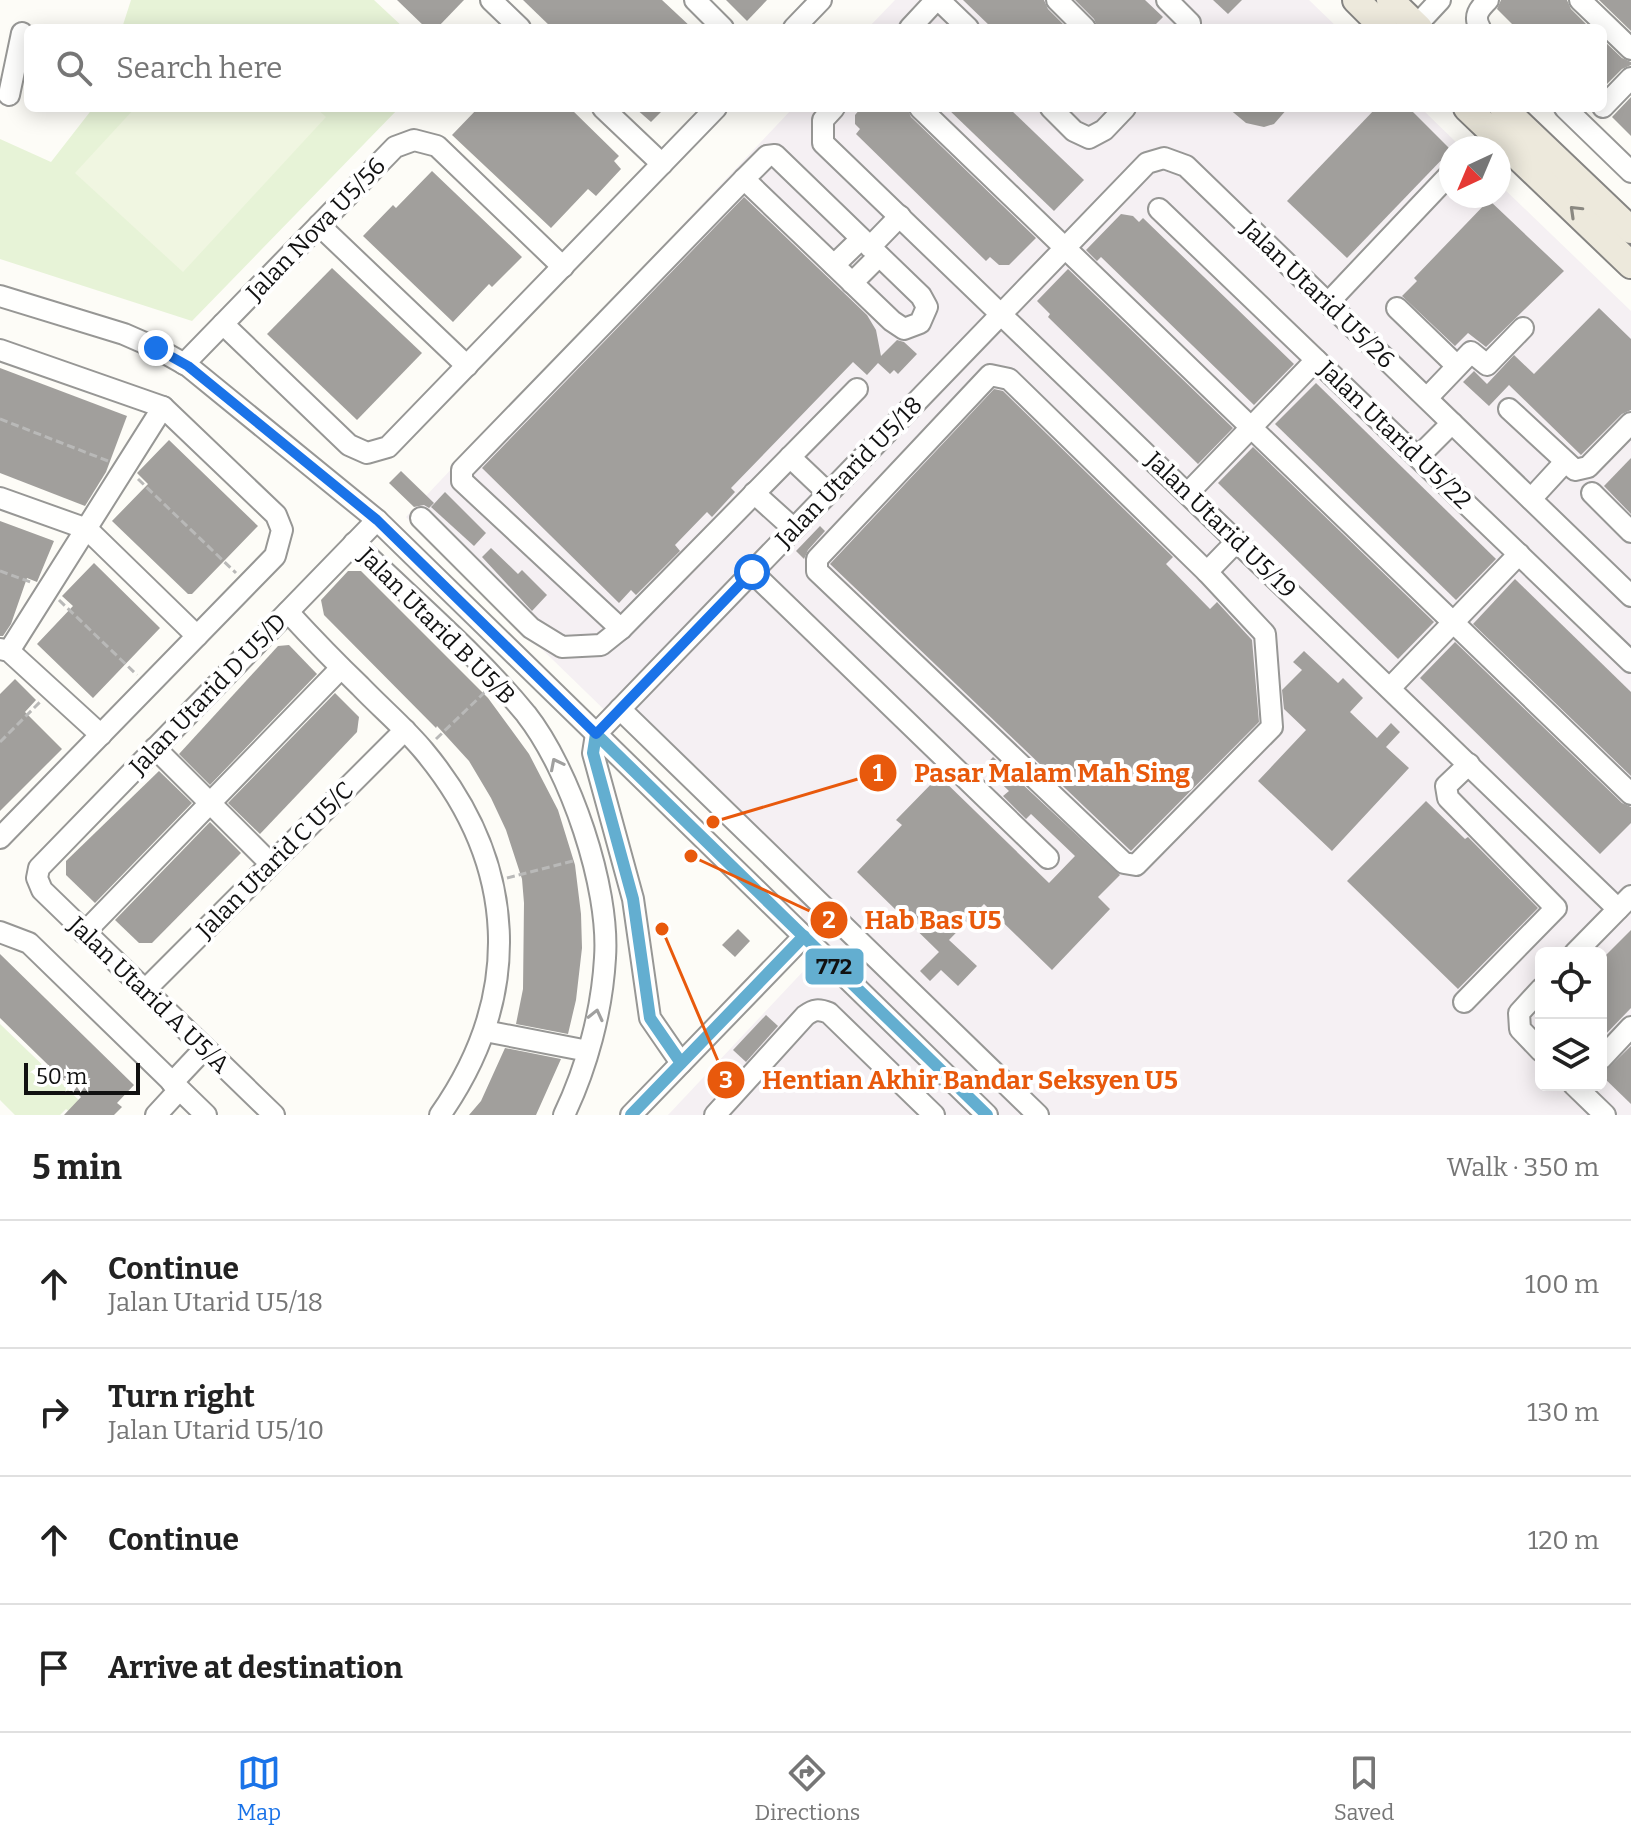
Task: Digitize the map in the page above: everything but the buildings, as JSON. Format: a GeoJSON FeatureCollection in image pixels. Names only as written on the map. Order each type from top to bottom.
{"type":"FeatureCollection","features":[{"type":"Feature","properties":{"kind":"main road"},"geometry":{"type":"LineString","coordinates":[[1356,0],[1380,24]]}},
{"type":"Feature","properties":{"kind":"main road"},"geometry":{"type":"LineString","coordinates":[[1390,0],[1413,24]]}},
{"type":"Feature","properties":{"kind":"main road"},"geometry":{"type":"LineString","coordinates":[[1471,112],[1631,265]]}},
{"type":"Feature","properties":{"kind":"main road"},"geometry":{"type":"LineString","coordinates":[[1507,112],[1631,230]]}},
{"type":"Feature","properties":{"kind":"street"},"geometry":{"type":"LineString","coordinates":[[491,0],[516,24]]}},
{"type":"Feature","properties":{"kind":"street"},"geometry":{"type":"LineString","coordinates":[[695,0],[719,24]]}},
{"type":"Feature","properties":{"kind":"street"},"geometry":{"type":"LineString","coordinates":[[798,24],[821,0]]}},
{"type":"Feature","properties":{"kind":"street"},"geometry":{"type":"LineString","coordinates":[[914,24],[937,0],[964,24]]}},
{"type":"Feature","properties":{"kind":"street"},"geometry":{"type":"LineString","coordinates":[[1057,0],[1081,24]]}},
{"type":"Feature","properties":{"kind":"street"},"geometry":{"type":"LineString","coordinates":[[1167,0],[1190,24]]}},
{"type":"Feature","properties":{"kind":"street"},"geometry":{"type":"LineString","coordinates":[[1419,24],[1440,0]]}},
{"type":"Feature","properties":{"kind":"street"},"geometry":{"type":"LineString","coordinates":[[1478,24],[1477,11],[1488,0]]}},
{"type":"Feature","properties":{"kind":"street"},"geometry":{"type":"LineString","coordinates":[[1580,0],[1605,24]]}},
{"type":"Feature","properties":{"kind":"street"},"geometry":{"type":"LineString","coordinates":[[1607,26],[1631,49]]}},
{"type":"Feature","properties":{"kind":"street"},"geometry":{"type":"LineString","coordinates":[[9,95],[8,63],[22,33]]}},
{"type":"Feature","properties":{"kind":"street"},"geometry":{"type":"LineString","coordinates":[[1607,103],[1631,78]]}},
{"type":"Feature","properties":{"kind":"street"},"geometry":{"type":"LineString","coordinates":[[607,112],[662,164]]}},
{"type":"Feature","properties":{"kind":"street"},"geometry":{"type":"LineString","coordinates":[[223,324],[349,445],[367,453],[388,447],[712,112]]}},
{"type":"Feature","properties":{"kind":"street","name":"Jalan Utarid U5/19"},"geometry":{"type":"LineString","coordinates":[[830,112],[823,120],[823,143],[1469,764],[1627,900]]}},
{"type":"Feature","properties":{"kind":"street"},"geometry":{"type":"LineString","coordinates":[[924,112],[1631,794]]}},
{"type":"Feature","properties":{"kind":"street"},"geometry":{"type":"LineString","coordinates":[[1055,112],[1074,131],[1089,138],[1104,130],[1121,112]]}},
{"type":"Feature","properties":{"kind":"street"},"geometry":{"type":"LineString","coordinates":[[1569,112],[1631,172]]}},
{"type":"Feature","properties":{"kind":"street"},"geometry":{"type":"LineString","coordinates":[[1584,126],[1598,112]]}},
{"type":"Feature","properties":{"kind":"street","name":"Jalan Nova U5/56"},"geometry":{"type":"LineString","coordinates":[[184,364],[395,147],[414,140],[437,146],[563,267]]}},
{"type":"Feature","properties":{"kind":"street"},"geometry":{"type":"LineString","coordinates":[[621,629],[462,481],[462,470],[744,179],[767,156],[775,155],[921,296],[927,307],[920,323],[904,329],[892,321],[744,179]]}},
{"type":"Feature","properties":{"kind":"street","name":"Jalan Utarid U5/26"},"geometry":{"type":"LineString","coordinates":[[1002,314],[1147,163],[1164,158],[1186,166],[1631,596]]}},
{"type":"Feature","properties":{"kind":"street"},"geometry":{"type":"LineString","coordinates":[[1328,303],[1439,186]]}},
{"type":"Feature","properties":{"kind":"street","name":"Jalan Utarid U5/22"},"geometry":{"type":"LineString","coordinates":[[1159,209],[1631,662]]}},
{"type":"Feature","properties":{"kind":"street"},"geometry":{"type":"LineString","coordinates":[[852,283],[870,247],[900,216]]}},
{"type":"Feature","properties":{"kind":"street"},"geometry":{"type":"LineString","coordinates":[[319,225],[467,366]]}},
{"type":"Feature","properties":{"kind":"street"},"geometry":{"type":"LineString","coordinates":[[834,265],[870,247]]}},
{"type":"Feature","properties":{"kind":"street"},"geometry":{"type":"LineString","coordinates":[[0,296],[124,334],[184,364],[377,520],[987,1115]]}},
{"type":"Feature","properties":{"kind":"street"},"geometry":{"type":"LineString","coordinates":[[1397,308],[1457,366]]}},
{"type":"Feature","properties":{"kind":"street","name":"Jalan Utarid U5/18"},"geometry":{"type":"LineString","coordinates":[[596,734],[1002,314]]}},
{"type":"Feature","properties":{"kind":"street"},"geometry":{"type":"LineString","coordinates":[[1427,398],[1472,351],[1485,364],[1489,364],[1523,328]]}},
{"type":"Feature","properties":{"kind":"street"},"geometry":{"type":"LineString","coordinates":[[0,350],[163,407],[276,515],[282,530],[275,556],[0,838]]}},
{"type":"Feature","properties":{"kind":"street"},"geometry":{"type":"LineString","coordinates":[[1188,493],[1316,360]]}},
{"type":"Feature","properties":{"kind":"street"},"geometry":{"type":"LineString","coordinates":[[990,375],[1009,379],[1207,572],[1265,634],[1272,727],[1136,865],[1124,863],[817,571],[817,559],[990,375]]}},
{"type":"Feature","properties":{"kind":"street"},"geometry":{"type":"LineString","coordinates":[[421,518],[531,628],[562,647],[601,645],[621,629],[857,389]]}},
{"type":"Feature","properties":{"kind":"street"},"geometry":{"type":"LineString","coordinates":[[101,735],[5,650],[49,589],[163,407]]}},
{"type":"Feature","properties":{"kind":"street"},"geometry":{"type":"LineString","coordinates":[[1509,409],[1575,470],[1588,467],[1631,423]]}},
{"type":"Feature","properties":{"kind":"street"},"geometry":{"type":"LineString","coordinates":[[1418,457],[1452,423]]}},
{"type":"Feature","properties":{"kind":"street"},"geometry":{"type":"LineString","coordinates":[[871,449],[897,471]]}},
{"type":"Feature","properties":{"kind":"street"},"geometry":{"type":"LineString","coordinates":[[790,457],[828,493]]}},
{"type":"Feature","properties":{"kind":"street"},"geometry":{"type":"LineString","coordinates":[[1531,499],[1565,462]]}},
{"type":"Feature","properties":{"kind":"street"},"geometry":{"type":"LineString","coordinates":[[754,493],[794,529]]}},
{"type":"Feature","properties":{"kind":"street"},"geometry":{"type":"LineString","coordinates":[[1592,493],[1631,532]]}},
{"type":"Feature","properties":{"kind":"street"},"geometry":{"type":"LineString","coordinates":[[0,498],[87,529],[197,636]]}},
{"type":"Feature","properties":{"kind":"street","name":"Jalan Utarid D U5/D"},"geometry":{"type":"LineString","coordinates":[[39,868],[377,520]]}},
{"type":"Feature","properties":{"kind":"street"},"geometry":{"type":"LineString","coordinates":[[1207,572],[1237,541]]}},
{"type":"Feature","properties":{"kind":"street","name":"Jalan Utarid B U5/B"},"geometry":{"type":"LineString","coordinates":[[354,543],[497,681],[528,717],[554,758],[574,801],[592,857],[601,900],[606,955],[588,1051],[564,1115]]}},
{"type":"Feature","properties":{"kind":"street"},"geometry":{"type":"LineString","coordinates":[[1390,688],[1519,554]]}},
{"type":"Feature","properties":{"kind":"street"},"geometry":{"type":"LineString","coordinates":[[752,572],[1048,858]]}},
{"type":"Feature","properties":{"kind":"street"},"geometry":{"type":"LineString","coordinates":[[288,612],[405,730],[446,780],[477,833],[492,881],[500,935],[499,970],[485,1031],[459,1087],[440,1115]]}},
{"type":"Feature","properties":{"kind":"street"},"geometry":{"type":"LineString","coordinates":[[84,933],[341,668]]}},
{"type":"Feature","properties":{"kind":"street"},"geometry":{"type":"LineString","coordinates":[[620,709],[1038,1115]]}},
{"type":"Feature","properties":{"kind":"street","name":"Jalan Utarid C U5/C"},"geometry":{"type":"LineString","coordinates":[[145,990],[405,730]]}},
{"type":"Feature","properties":{"kind":"street"},"geometry":{"type":"LineString","coordinates":[[596,734],[593,753],[633,899],[650,1018],[681,1063]]}},
{"type":"Feature","properties":{"kind":"street"},"geometry":{"type":"LineString","coordinates":[[155,748],[271,864]]}},
{"type":"Feature","properties":{"kind":"street"},"geometry":{"type":"LineString","coordinates":[[1464,1002],[1556,908],[1448,798],[1446,786],[1469,764]]}},
{"type":"Feature","properties":{"kind":"street","name":"Jalan Utarid A U5/A"},"geometry":{"type":"LineString","coordinates":[[39,868],[37,878],[42,890],[274,1115]]}},
{"type":"Feature","properties":{"kind":"street"},"geometry":{"type":"LineString","coordinates":[[1581,947],[1627,900]]}},
{"type":"Feature","properties":{"kind":"street"},"geometry":{"type":"LineString","coordinates":[[631,1115],[799,931],[818,901]]}},
{"type":"Feature","properties":{"kind":"street"},"geometry":{"type":"LineString","coordinates":[[0,932],[29,943],[206,1115]]}},
{"type":"Feature","properties":{"kind":"street"},"geometry":{"type":"LineString","coordinates":[[1535,996],[1519,1013],[1520,1029],[1535,1045]]}},
{"type":"Feature","properties":{"kind":"street"},"geometry":{"type":"LineString","coordinates":[[715,1115],[805,1016],[820,1010],[829,1013],[934,1115]]}},
{"type":"Feature","properties":{"kind":"street"},"geometry":{"type":"LineString","coordinates":[[1607,1053],[1631,1027]]}},
{"type":"Feature","properties":{"kind":"street"},"geometry":{"type":"LineString","coordinates":[[485,1031],[588,1051]]}},
{"type":"Feature","properties":{"kind":"street"},"geometry":{"type":"LineString","coordinates":[[156,1115],[205,1048]]}},
{"type":"Feature","properties":{"kind":"street"},"geometry":{"type":"LineString","coordinates":[[1581,1091],[1605,1115]]}},
{"type":"Feature","properties":{"kind":"path"},"geometry":{"type":"LineString","coordinates":[[0,419],[126,468],[248,584]]}},
{"type":"Feature","properties":{"kind":"path"},"geometry":{"type":"LineString","coordinates":[[0,571],[49,589],[148,686]]}},
{"type":"Feature","properties":{"kind":"path"},"geometry":{"type":"LineString","coordinates":[[424,751],[497,681]]}},
{"type":"Feature","properties":{"kind":"path"},"geometry":{"type":"LineString","coordinates":[[0,742],[52,690]]}},
{"type":"Feature","properties":{"kind":"path"},"geometry":{"type":"LineString","coordinates":[[492,881],[592,857]]}},
{"type":"Feature","properties":{"kind":"shaded area"},"geometry":{"type":"Polygon","coordinates":[[[895,0],[1309,0],[1334,24],[872,24],[895,0]]]}},
{"type":"Feature","properties":{"kind":"shaded area"},"geometry":{"type":"Polygon","coordinates":[[[789,112],[1425,112],[1450,136],[1439,136],[1439,208],[1511,208],[1511,196],[1631,311],[1631,1115],[668,1115],[810,964],[798,898],[406,517],[789,112]]]}},
{"type":"Feature","properties":{"kind":"green space"},"geometry":{"type":"Polygon","coordinates":[[[131,0],[374,0],[400,24],[123,24],[131,0]]]}},
{"type":"Feature","properties":{"kind":"green space"},"geometry":{"type":"Polygon","coordinates":[[[90,112],[395,112],[192,321],[0,259],[0,139],[51,162],[90,112]]]}},
{"type":"Feature","properties":{"kind":"green space"},"geometry":{"type":"Polygon","coordinates":[[[131,112],[320,112],[326,117],[183,272],[75,173],[131,112]]]}},
{"type":"Feature","properties":{"kind":"green space"},"geometry":{"type":"Polygon","coordinates":[[[0,1024],[87,1108],[73,1115],[66,1109],[60,1115],[15,1115],[0,1100],[0,1024]]]}},
{"type":"Feature","properties":{"kind":"transit line","name":"772"},"geometry":{"type":"LineString","coordinates":[[596,734],[987,1115]]}},
{"type":"Feature","properties":{"kind":"transit line","name":"772"},"geometry":{"type":"LineString","coordinates":[[596,734],[593,753],[633,899],[650,1018],[681,1063]]}},
{"type":"Feature","properties":{"kind":"transit line","name":"772"},"geometry":{"type":"LineString","coordinates":[[631,1115],[804,936]]}},
{"type":"Feature","properties":{"kind":"place","name":"Pasar Malam Mah Sing"},"geometry":{"type":"Point","coordinates":[713,822]}},
{"type":"Feature","properties":{"kind":"place","name":"Hab Bas U5"},"geometry":{"type":"Point","coordinates":[691,856]}},
{"type":"Feature","properties":{"kind":"place","name":"Hentian Akhir Bandar Seksyen U5"},"geometry":{"type":"Point","coordinates":[662,929]}},
{"type":"Feature","properties":{"kind":"route"},"geometry":{"type":"LineString","coordinates":[[156,348],[188,366],[377,520],[596,734],[752,572]]}}]}
